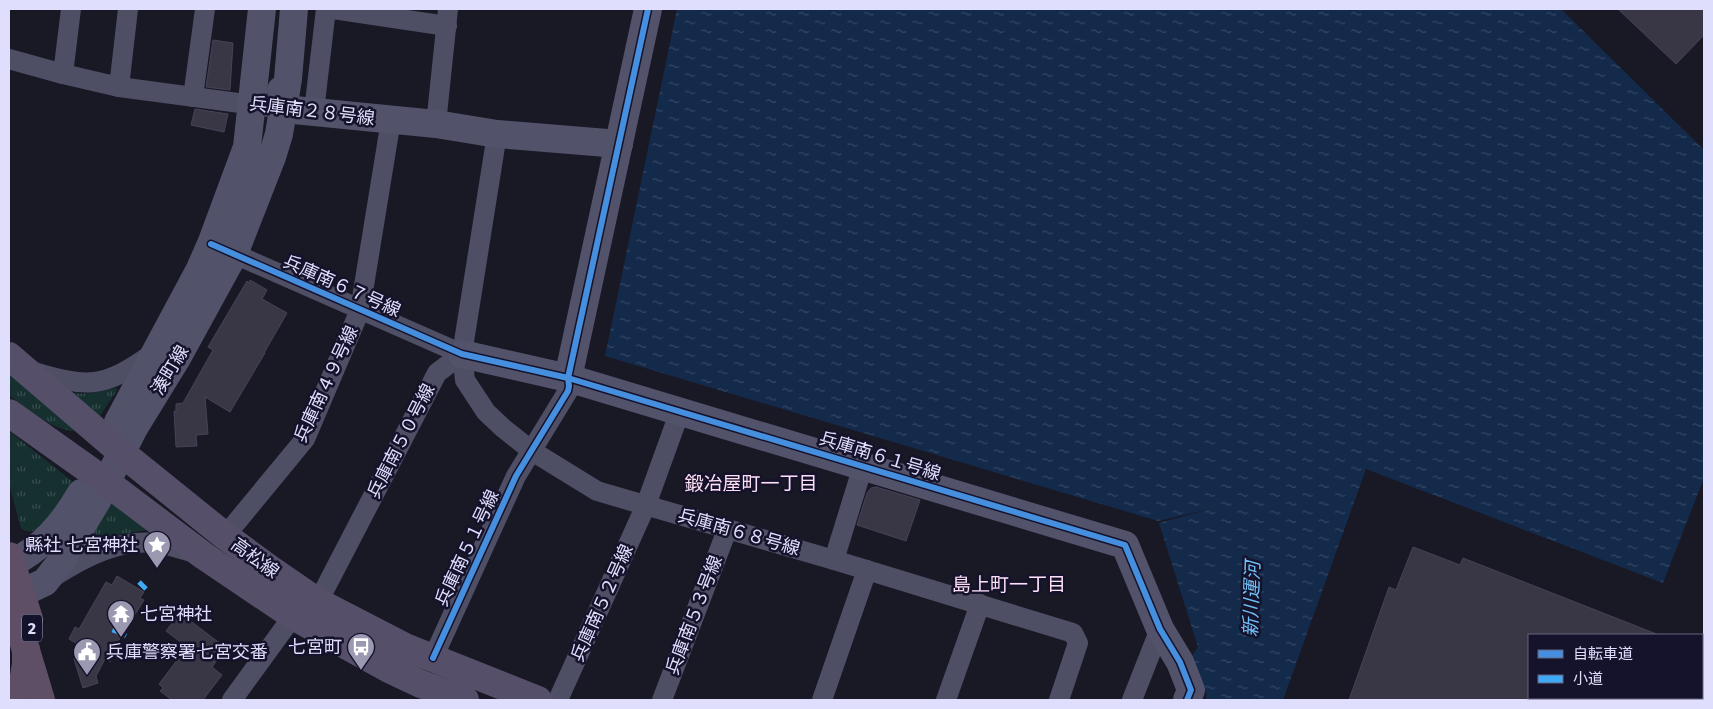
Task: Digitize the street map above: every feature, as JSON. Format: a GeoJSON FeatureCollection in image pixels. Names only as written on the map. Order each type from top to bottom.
{"type":"FeatureCollection","features":[{"type":"Feature","properties":{"kind":"highway","name":"2"},"geometry":{"type":"LineString","coordinates":[[9,562],[22,596],[55,700]]}},
{"type":"Feature","properties":{"kind":"highway"},"geometry":{"type":"LineString","coordinates":[[19,700],[26,664],[22,596]]}},
{"type":"Feature","properties":{"kind":"highway"},"geometry":{"type":"LineString","coordinates":[[22,596],[40,700]]}},
{"type":"Feature","properties":{"kind":"highway"},"geometry":{"type":"LineString","coordinates":[[9,669],[19,700]]}},
{"type":"Feature","properties":{"kind":"main road","name":"高松線"},"geometry":{"type":"LineString","coordinates":[[16,362],[115,447],[225,536],[318,602],[405,647],[538,700]]}},
{"type":"Feature","properties":{"kind":"main road","name":"高松線"},"geometry":{"type":"LineString","coordinates":[[9,412],[204,556],[293,616],[389,669],[417,692],[465,700]]}},
{"type":"Feature","properties":{"kind":"street"},"geometry":{"type":"LineString","coordinates":[[63,74],[71,9]]}},
{"type":"Feature","properties":{"kind":"street"},"geometry":{"type":"LineString","coordinates":[[119,87],[128,9]]}},
{"type":"Feature","properties":{"kind":"street"},"geometry":{"type":"LineString","coordinates":[[194,97],[205,9]]}},
{"type":"Feature","properties":{"kind":"street","name":"湊町線"},"geometry":{"type":"LineString","coordinates":[[22,596],[71,544],[155,352],[200,269],[222,249],[247,147],[262,9]]}},
{"type":"Feature","properties":{"kind":"street"},"geometry":{"type":"LineString","coordinates":[[252,104],[272,78],[277,9]]}},
{"type":"Feature","properties":{"kind":"street","name":"湊町線"},"geometry":{"type":"LineString","coordinates":[[284,109],[280,78],[285,9]]}},
{"type":"Feature","properties":{"kind":"street","name":"湊町線"},"geometry":{"type":"LineString","coordinates":[[115,447],[134,428],[177,358],[222,249],[272,156],[284,109],[294,9]]}},
{"type":"Feature","properties":{"kind":"street"},"geometry":{"type":"LineString","coordinates":[[314,111],[326,9]]}},
{"type":"Feature","properties":{"kind":"street"},"geometry":{"type":"LineString","coordinates":[[333,9],[448,17],[436,124]]}},
{"type":"Feature","properties":{"kind":"street"},"geometry":{"type":"LineString","coordinates":[[568,378],[648,9]]}},
{"type":"Feature","properties":{"kind":"street","name":"兵庫南２８号線"},"geometry":{"type":"LineString","coordinates":[[9,59],[119,87],[284,109],[436,124],[497,134],[619,144]]}},
{"type":"Feature","properties":{"kind":"street","name":"兵庫南４９号線"},"geometry":{"type":"LineString","coordinates":[[225,536],[305,439],[360,310],[391,120]]}},
{"type":"Feature","properties":{"kind":"street"},"geometry":{"type":"LineString","coordinates":[[462,354],[497,134]]}},
{"type":"Feature","properties":{"kind":"street","name":"兵庫南６７号線"},"geometry":{"type":"LineString","coordinates":[[222,249],[462,354]]}},
{"type":"Feature","properties":{"kind":"street"},"geometry":{"type":"LineString","coordinates":[[16,362],[55,378],[81,383],[103,382],[128,371],[155,352]]}},
{"type":"Feature","properties":{"kind":"street","name":"兵庫南６１号線"},"geometry":{"type":"LineString","coordinates":[[462,354],[568,378],[1125,545],[1160,629],[1180,662],[1191,690],[1187,700]]}},
{"type":"Feature","properties":{"kind":"street","name":"兵庫南６８号線"},"geometry":{"type":"LineString","coordinates":[[462,354],[465,380],[486,412],[532,451],[597,491],[834,560],[1073,633],[1078,642],[1065,699]]}},
{"type":"Feature","properties":{"kind":"street","name":"兵庫南５０号線"},"geometry":{"type":"LineString","coordinates":[[318,602],[437,373],[462,354]]}},
{"type":"Feature","properties":{"kind":"street","name":"兵庫南５１号線"},"geometry":{"type":"LineString","coordinates":[[433,658],[516,476],[568,391],[568,378]]}},
{"type":"Feature","properties":{"kind":"street","name":"兵庫南５２号線"},"geometry":{"type":"LineString","coordinates":[[558,700],[646,505],[680,411]]}},
{"type":"Feature","properties":{"kind":"street"},"geometry":{"type":"LineString","coordinates":[[834,560],[863,466]]}},
{"type":"Feature","properties":{"kind":"street","name":"湊町線"},"geometry":{"type":"LineString","coordinates":[[9,562],[31,552],[52,536],[99,477]]}},
{"type":"Feature","properties":{"kind":"street","name":"兵庫南５３号線"},"geometry":{"type":"LineString","coordinates":[[662,700],[727,530]]}},
{"type":"Feature","properties":{"kind":"street"},"geometry":{"type":"LineString","coordinates":[[22,596],[79,560],[129,543],[162,544],[204,556]]}},
{"type":"Feature","properties":{"kind":"street"},"geometry":{"type":"LineString","coordinates":[[822,700],[867,570]]}},
{"type":"Feature","properties":{"kind":"street"},"geometry":{"type":"LineString","coordinates":[[946,700],[980,604]]}},
{"type":"Feature","properties":{"kind":"street"},"geometry":{"type":"LineString","coordinates":[[232,700],[293,616]]}},
{"type":"Feature","properties":{"kind":"street"},"geometry":{"type":"LineString","coordinates":[[1132,700],[1160,629]]}},
{"type":"Feature","properties":{"kind":"green space"},"geometry":{"type":"Polygon","coordinates":[[[9,369],[81,431],[61,428],[42,419],[9,395],[9,369]]]}},
{"type":"Feature","properties":{"kind":"green space"},"geometry":{"type":"Polygon","coordinates":[[[118,389],[100,416],[71,392],[88,393],[118,389]]]}},
{"type":"Feature","properties":{"kind":"green space"},"geometry":{"type":"Polygon","coordinates":[[[9,431],[72,481],[51,516],[36,530],[28,531],[21,528],[9,484],[9,431]]]}},
{"type":"Feature","properties":{"kind":"green space"},"geometry":{"type":"Polygon","coordinates":[[[106,498],[148,529],[105,537],[88,544],[82,541],[106,498]]]}},
{"type":"Feature","properties":{"kind":"water","name":"新川運河"},"geometry":{"type":"Polygon","coordinates":[[[677,9],[1561,9],[1704,150],[1704,478],[1663,583],[1366,469],[1283,700],[1205,700],[1207,695],[1191,658],[1198,647],[1159,523],[1210,509],[1158,521],[605,356],[677,9]]]}},
{"type":"Feature","properties":{"kind":"building"},"geometry":{"type":"Polygon","coordinates":[[[1618,9],[1700,9],[1704,13],[1704,35],[1676,64],[1618,9]]]}},
{"type":"Feature","properties":{"kind":"building"},"geometry":{"type":"Polygon","coordinates":[[[213,40],[233,43],[230,90],[206,87],[213,40]]]}},
{"type":"Feature","properties":{"kind":"building"},"geometry":{"type":"Polygon","coordinates":[[[195,109],[228,114],[224,132],[191,125],[195,109]]]}},
{"type":"Feature","properties":{"kind":"building"},"geometry":{"type":"Polygon","coordinates":[[[250,280],[267,290],[262,299],[287,313],[230,412],[205,397],[208,434],[196,435],[197,446],[176,447],[174,411],[176,411],[176,404],[183,403],[213,350],[208,347],[247,281],[249,283],[250,280]]]}},
{"type":"Feature","properties":{"kind":"building"},"geometry":{"type":"Polygon","coordinates":[[[876,487],[920,500],[906,541],[857,525],[867,493],[871,488],[876,487]]]}},
{"type":"Feature","properties":{"kind":"building"},"geometry":{"type":"Polygon","coordinates":[[[1413,547],[1460,565],[1463,558],[1656,634],[1528,634],[1529,700],[1349,700],[1389,587],[1396,590],[1413,547]]]}},
{"type":"Feature","properties":{"kind":"building"},"geometry":{"type":"Polygon","coordinates":[[[117,576],[144,592],[140,598],[144,600],[134,616],[132,615],[110,662],[105,659],[96,676],[98,683],[83,688],[74,659],[81,646],[69,639],[75,627],[79,629],[106,582],[112,585],[117,576]]]}},
{"type":"Feature","properties":{"kind":"building"},"geometry":{"type":"Polygon","coordinates":[[[180,613],[226,648],[212,667],[222,675],[203,700],[172,700],[160,691],[163,688],[159,684],[187,647],[166,631],[180,613]]]}},
{"type":"Feature","properties":{"kind":"marked path"},"geometry":{"type":"LineString","coordinates":[[139,582],[146,589]]}},
{"type":"Feature","properties":{"kind":"marked path"},"geometry":{"type":"LineString","coordinates":[[114,633],[115,630],[126,636]]}},
{"type":"Feature","properties":{"kind":"cycle path"},"geometry":{"type":"LineString","coordinates":[[433,658],[516,476],[568,391],[568,378],[648,9]]}},
{"type":"Feature","properties":{"kind":"cycle path"},"geometry":{"type":"LineString","coordinates":[[211,244],[462,354],[568,378],[1125,545],[1160,629],[1180,662],[1191,690],[1187,700]]}},
{"type":"Feature","properties":{"kind":"place","name":"縣社 七宮神社"},"geometry":{"type":"Point","coordinates":[157,569]}},
{"type":"Feature","properties":{"kind":"place","name":"七宮神社"},"geometry":{"type":"Point","coordinates":[121,638]}},
{"type":"Feature","properties":{"kind":"place","name":"七宮町"},"geometry":{"type":"Point","coordinates":[361,671]}},
{"type":"Feature","properties":{"kind":"place","name":"兵庫警察署七宮交番"},"geometry":{"type":"Point","coordinates":[87,676]}},
{"type":"Feature","properties":{"kind":"district","name":"鍛冶屋町一丁目"},"geometry":{"type":"Point","coordinates":[751,483]}},
{"type":"Feature","properties":{"kind":"district","name":"島上町一丁目"},"geometry":{"type":"Point","coordinates":[1009,584]}}]}
